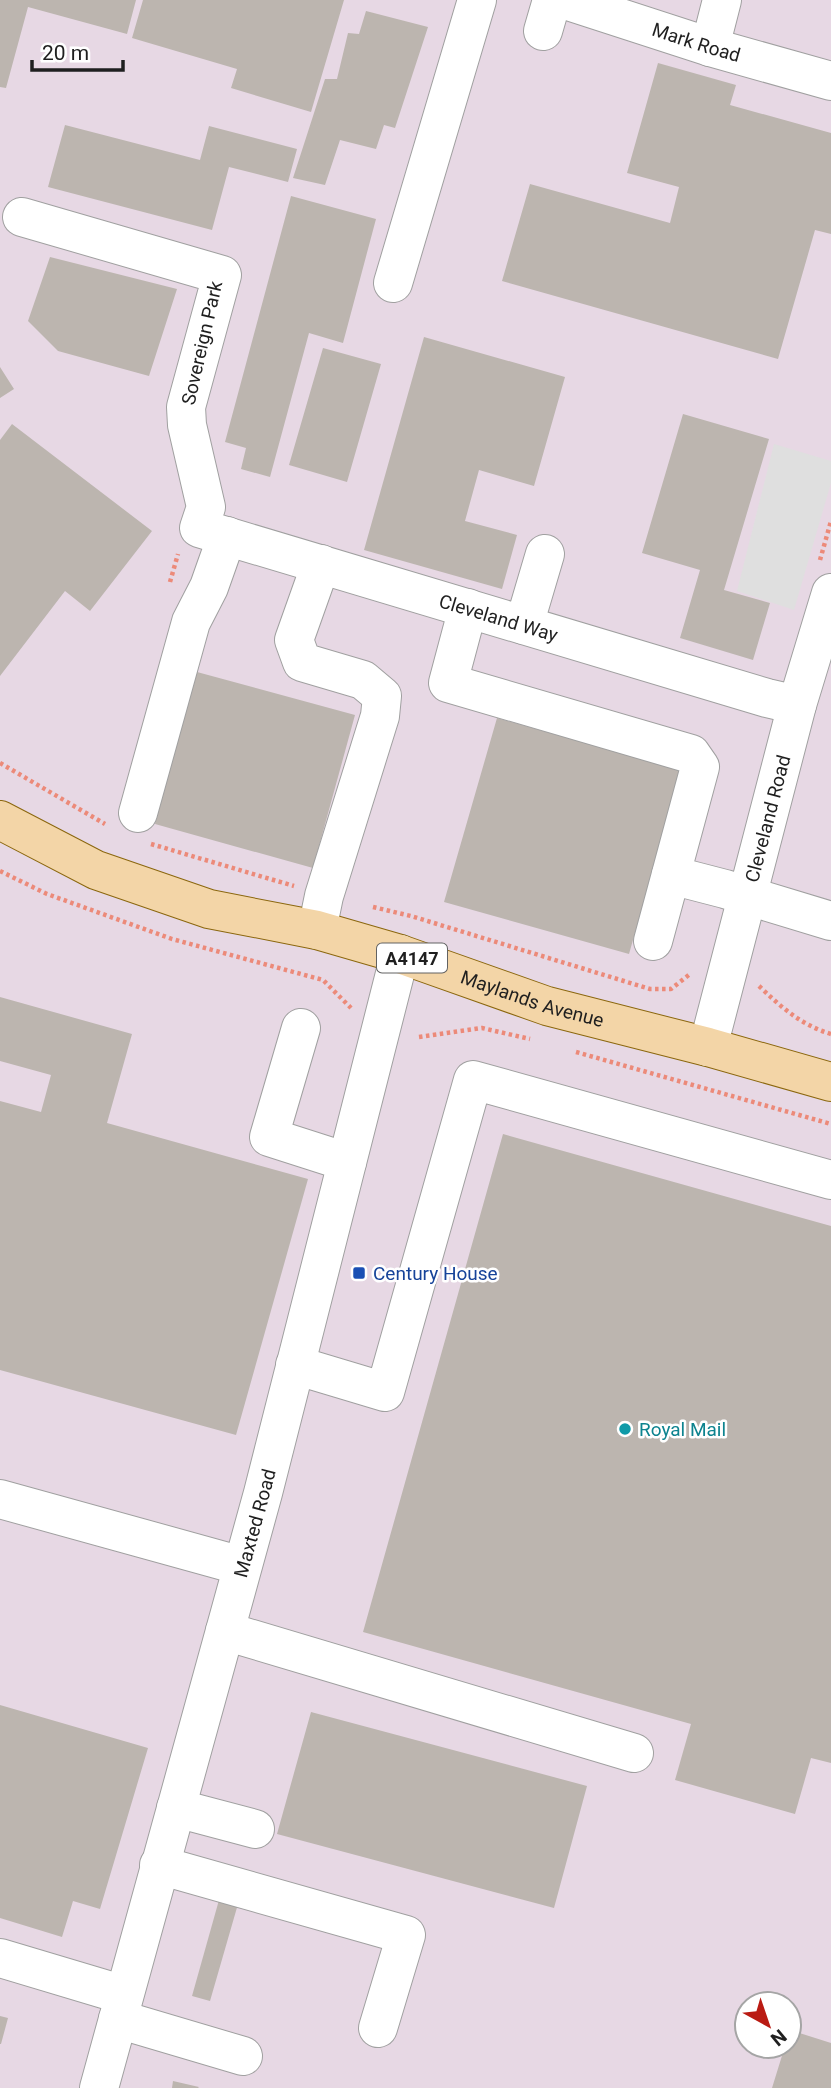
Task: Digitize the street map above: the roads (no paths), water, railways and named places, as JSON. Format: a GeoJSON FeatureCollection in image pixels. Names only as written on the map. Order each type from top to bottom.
{"type":"FeatureCollection","features":[{"type":"Feature","properties":{"kind":"main road","name":"Maylands Avenue"},"geometry":{"type":"LineString","coordinates":[[0,820],[115,878],[209,909],[321,913],[400,954],[547,1006],[831,1082]]}},
{"type":"Feature","properties":{"kind":"street"},"geometry":{"type":"LineString","coordinates":[[393,282],[477,0]]}},
{"type":"Feature","properties":{"kind":"street","name":"Mark Road"},"geometry":{"type":"LineString","coordinates":[[565,0],[710,47],[831,81]]}},
{"type":"Feature","properties":{"kind":"street"},"geometry":{"type":"LineString","coordinates":[[710,47],[722,0]]}},
{"type":"Feature","properties":{"kind":"street","name":"Sovereign Park"},"geometry":{"type":"LineString","coordinates":[[22,217],[222,275],[186,407],[187,425],[213,532]]}},
{"type":"Feature","properties":{"kind":"street"},"geometry":{"type":"LineString","coordinates":[[130,827],[191,622],[209,587],[213,532]]}},
{"type":"Feature","properties":{"kind":"street","name":"Cleveland Way"},"geometry":{"type":"LineString","coordinates":[[213,532],[797,705]]}},
{"type":"Feature","properties":{"kind":"street"},"geometry":{"type":"LineString","coordinates":[[524,625],[545,554]]}},
{"type":"Feature","properties":{"kind":"street"},"geometry":{"type":"LineString","coordinates":[[321,564],[294,640],[302,662],[363,680],[382,696],[380,716],[321,913]]}},
{"type":"Feature","properties":{"kind":"street","name":"Cleveland Road"},"geometry":{"type":"LineString","coordinates":[[708,1047],[825,591]]}},
{"type":"Feature","properties":{"kind":"street"},"geometry":{"type":"LineString","coordinates":[[468,608],[448,683],[691,754],[700,767],[653,941]]}},
{"type":"Feature","properties":{"kind":"street"},"geometry":{"type":"LineString","coordinates":[[671,875],[831,921]]}},
{"type":"Feature","properties":{"kind":"street","name":"Maxted Road"},"geometry":{"type":"LineString","coordinates":[[99,2088],[225,1631],[400,954]]}},
{"type":"Feature","properties":{"kind":"street"},"geometry":{"type":"LineString","coordinates":[[301,1028],[269,1137],[347,1162]]}},
{"type":"Feature","properties":{"kind":"street"},"geometry":{"type":"LineString","coordinates":[[295,1365],[385,1392],[473,1080],[831,1180]]}},
{"type":"Feature","properties":{"kind":"street"},"geometry":{"type":"LineString","coordinates":[[0,1499],[242,1566]]}},
{"type":"Feature","properties":{"kind":"street"},"geometry":{"type":"LineString","coordinates":[[225,1631],[634,1753]]}},
{"type":"Feature","properties":{"kind":"street"},"geometry":{"type":"LineString","coordinates":[[176,1808],[255,1829]]}},
{"type":"Feature","properties":{"kind":"street"},"geometry":{"type":"LineString","coordinates":[[159,1865],[406,1935],[378,2028]]}},
{"type":"Feature","properties":{"kind":"street"},"geometry":{"type":"LineString","coordinates":[[0,1958],[243,2056]]}},
{"type":"Feature","properties":{"kind":"place","name":"Century House"},"geometry":{"type":"Point","coordinates":[359,1273]}},
{"type":"Feature","properties":{"kind":"place","name":"Royal Mail"},"geometry":{"type":"Point","coordinates":[625,1429]}}]}
